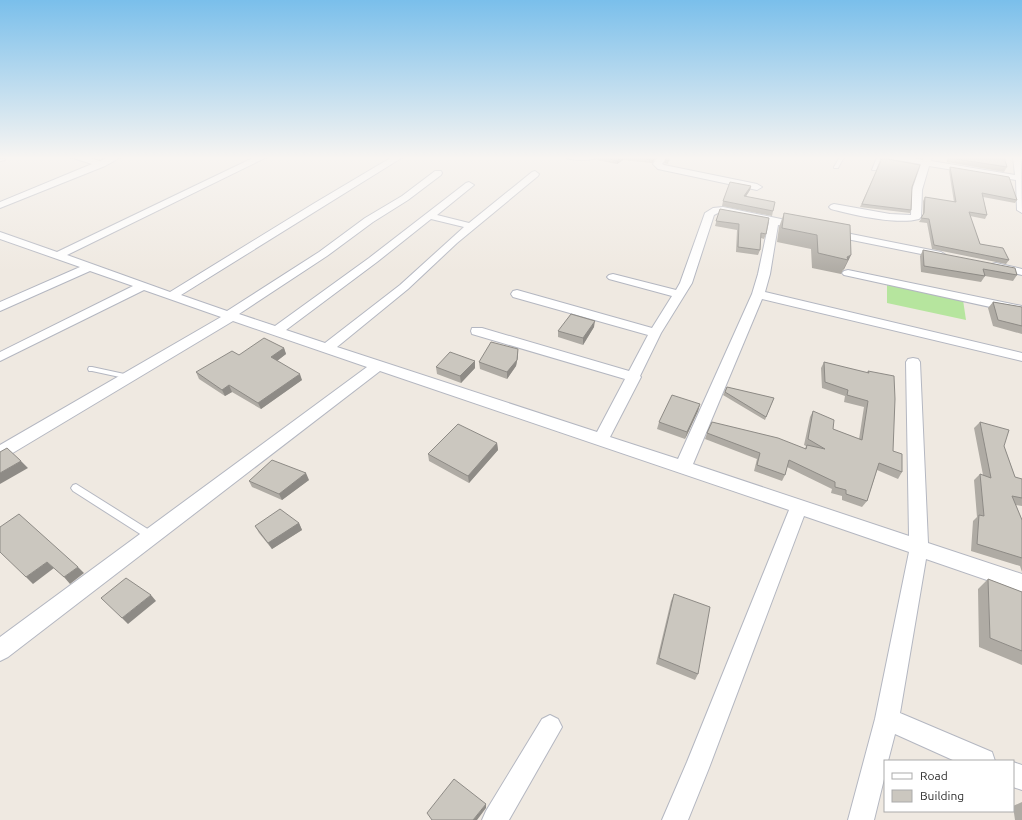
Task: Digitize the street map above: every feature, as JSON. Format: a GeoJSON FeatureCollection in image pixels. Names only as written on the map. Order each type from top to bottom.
{"type":"FeatureCollection","features":[{"type":"Feature","properties":{"kind":"street"},"geometry":{"type":"LineString","coordinates":[[0,205],[24,195]]}},
{"type":"Feature","properties":{"kind":"street"},"geometry":{"type":"LineString","coordinates":[[58,256],[184,195]]}},
{"type":"Feature","properties":{"kind":"street"},"geometry":{"type":"LineString","coordinates":[[171,296],[334,195]]}},
{"type":"Feature","properties":{"kind":"street"},"geometry":{"type":"LineString","coordinates":[[0,453],[231,315],[323,254],[369,220],[409,195]]}},
{"type":"Feature","properties":{"kind":"street"},"geometry":{"type":"LineString","coordinates":[[277,331],[373,260],[455,195]]}},
{"type":"Feature","properties":{"kind":"street"},"geometry":{"type":"LineString","coordinates":[[327,348],[404,287],[471,226],[509,195]]}},
{"type":"Feature","properties":{"kind":"street"},"geometry":{"type":"LineString","coordinates":[[834,206],[900,218],[914,218],[916,217],[917,195]]}},
{"type":"Feature","properties":{"kind":"street"},"geometry":{"type":"LineString","coordinates":[[1021,195],[1022,210]]}},
{"type":"Feature","properties":{"kind":"street"},"geometry":{"type":"LineString","coordinates":[[601,439],[634,377],[655,333],[686,283],[710,213],[712,211],[723,210],[952,258]]}},
{"type":"Feature","properties":{"kind":"street"},"geometry":{"type":"LineString","coordinates":[[429,216],[471,226]]}},
{"type":"Feature","properties":{"kind":"street"},"geometry":{"type":"LineString","coordinates":[[683,467],[758,294],[764,274],[774,221]]}},
{"type":"Feature","properties":{"kind":"street"},"geometry":{"type":"LineString","coordinates":[[4,240],[58,256],[171,296],[601,439],[1022,584]]}},
{"type":"Feature","properties":{"kind":"street"},"geometry":{"type":"LineString","coordinates":[[983,264],[1022,272]]}},
{"type":"Feature","properties":{"kind":"street"},"geometry":{"type":"LineString","coordinates":[[0,306],[90,267]]}},
{"type":"Feature","properties":{"kind":"street"},"geometry":{"type":"LineString","coordinates":[[848,273],[1022,310]]}},
{"type":"Feature","properties":{"kind":"street"},"geometry":{"type":"LineString","coordinates":[[613,277],[678,294]]}},
{"type":"Feature","properties":{"kind":"street"},"geometry":{"type":"LineString","coordinates":[[0,357],[143,286]]}},
{"type":"Feature","properties":{"kind":"street"},"geometry":{"type":"LineString","coordinates":[[517,294],[655,333]]}},
{"type":"Feature","properties":{"kind":"street"},"geometry":{"type":"LineString","coordinates":[[758,294],[1022,357]]}},
{"type":"Feature","properties":{"kind":"street"},"geometry":{"type":"LineString","coordinates":[[477,331],[634,377]]}},
{"type":"Feature","properties":{"kind":"street"},"geometry":{"type":"LineString","coordinates":[[861,820],[886,719],[919,548],[913,362]]}},
{"type":"Feature","properties":{"kind":"street"},"geometry":{"type":"LineString","coordinates":[[0,650],[379,365]]}},
{"type":"Feature","properties":{"kind":"street"},"geometry":{"type":"LineString","coordinates":[[675,820],[697,768],[799,507]]}},
{"type":"Feature","properties":{"kind":"street"},"geometry":{"type":"LineString","coordinates":[[886,719],[982,760]]}},
{"type":"Feature","properties":{"kind":"street"},"geometry":{"type":"LineString","coordinates":[[495,820],[550,727]]}},
{"type":"Feature","properties":{"kind":"lane"},"geometry":{"type":"LineString","coordinates":[[92,369],[129,377]]}},
{"type":"Feature","properties":{"kind":"lane"},"geometry":{"type":"LineString","coordinates":[[76,488],[151,536]]}},
{"type":"Feature","properties":{"kind":"green space"},"geometry":{"type":"Polygon","coordinates":[[[887,285],[963,300],[966,320],[887,303],[887,285]]]}},
{"type":"Feature","properties":{"kind":"building"},"geometry":{"type":"Polygon","coordinates":[[[725,195],[745,195],[775,202],[773,211],[723,201],[725,195]]]}},
{"type":"Feature","properties":{"kind":"building"},"geometry":{"type":"Polygon","coordinates":[[[866,195],[912,195],[911,210],[862,204],[866,195]]]}},
{"type":"Feature","properties":{"kind":"building"},"geometry":{"type":"Polygon","coordinates":[[[955,195],[983,195],[987,215],[969,212],[980,244],[1003,248],[1009,260],[934,245],[929,219],[921,218],[924,213],[925,197],[956,202],[955,195]]]}},
{"type":"Feature","properties":{"kind":"building"},"geometry":{"type":"Polygon","coordinates":[[[993,195],[1015,195],[1017,200],[993,195]]]}},
{"type":"Feature","properties":{"kind":"building"},"geometry":{"type":"Polygon","coordinates":[[[720,209],[769,218],[766,234],[761,233],[760,250],[738,247],[739,224],[716,221],[720,209]]]}},
{"type":"Feature","properties":{"kind":"building"},"geometry":{"type":"Polygon","coordinates":[[[784,213],[850,225],[851,255],[847,257],[848,260],[818,253],[817,235],[782,228],[784,213]]]}},
{"type":"Feature","properties":{"kind":"building"},"geometry":{"type":"Polygon","coordinates":[[[923,250],[1015,268],[1017,275],[983,269],[985,276],[924,266],[923,250]]]}},
{"type":"Feature","properties":{"kind":"building"},"geometry":{"type":"Polygon","coordinates":[[[993,302],[1022,307],[1022,326],[998,320],[993,302]]]}},
{"type":"Feature","properties":{"kind":"building"},"geometry":{"type":"Polygon","coordinates":[[[571,314],[595,321],[583,338],[558,331],[571,314]]]}},
{"type":"Feature","properties":{"kind":"building"},"geometry":{"type":"Polygon","coordinates":[[[264,338],[284,348],[271,357],[300,374],[258,403],[229,385],[222,390],[196,372],[232,351],[239,355],[264,338]]]}},
{"type":"Feature","properties":{"kind":"building"},"geometry":{"type":"Polygon","coordinates":[[[491,342],[518,349],[517,360],[507,372],[479,362],[491,342]]]}},
{"type":"Feature","properties":{"kind":"building"},"geometry":{"type":"Polygon","coordinates":[[[450,352],[475,361],[460,376],[436,367],[450,352]]]}},
{"type":"Feature","properties":{"kind":"building"},"geometry":{"type":"Polygon","coordinates":[[[824,362],[869,373],[868,371],[894,376],[895,399],[893,451],[902,454],[902,472],[879,463],[867,501],[846,494],[846,490],[835,487],[835,482],[789,460],[785,475],[757,465],[760,453],[707,433],[712,422],[778,438],[806,449],[807,445],[825,449],[808,439],[813,411],[834,420],[833,429],[862,440],[868,401],[847,395],[848,390],[825,382],[824,362]]]}},
{"type":"Feature","properties":{"kind":"building"},"geometry":{"type":"Polygon","coordinates":[[[727,387],[774,398],[766,417],[725,392],[727,387]]]}},
{"type":"Feature","properties":{"kind":"building"},"geometry":{"type":"Polygon","coordinates":[[[672,395],[700,404],[687,432],[659,422],[672,395]]]}},
{"type":"Feature","properties":{"kind":"building"},"geometry":{"type":"Polygon","coordinates":[[[980,422],[1009,430],[1004,446],[1015,477],[1022,479],[1022,498],[1012,496],[1022,520],[1022,558],[977,544],[979,515],[984,516],[980,474],[991,478],[980,422]]]}},
{"type":"Feature","properties":{"kind":"building"},"geometry":{"type":"Polygon","coordinates":[[[458,424],[497,443],[468,476],[428,454],[458,424]]]}},
{"type":"Feature","properties":{"kind":"building"},"geometry":{"type":"Polygon","coordinates":[[[7,448],[21,461],[0,473],[0,452],[7,448]]]}},
{"type":"Feature","properties":{"kind":"building"},"geometry":{"type":"Polygon","coordinates":[[[272,460],[306,473],[279,494],[249,481],[272,460]]]}},
{"type":"Feature","properties":{"kind":"building"},"geometry":{"type":"Polygon","coordinates":[[[280,509],[299,523],[268,543],[255,526],[280,509]]]}},
{"type":"Feature","properties":{"kind":"building"},"geometry":{"type":"Polygon","coordinates":[[[19,514],[78,567],[64,577],[47,562],[26,577],[0,552],[0,527],[19,514]]]}},
{"type":"Feature","properties":{"kind":"building"},"geometry":{"type":"Polygon","coordinates":[[[126,578],[151,595],[122,618],[101,598],[126,578]]]}},
{"type":"Feature","properties":{"kind":"building"},"geometry":{"type":"Polygon","coordinates":[[[988,579],[1022,592],[1022,651],[990,638],[988,579]]]}},
{"type":"Feature","properties":{"kind":"building"},"geometry":{"type":"Polygon","coordinates":[[[674,594],[710,607],[698,674],[659,658],[674,594]]]}},
{"type":"Feature","properties":{"kind":"building"},"geometry":{"type":"Polygon","coordinates":[[[454,779],[486,804],[473,820],[432,820],[427,813],[454,779]]]}}]}
